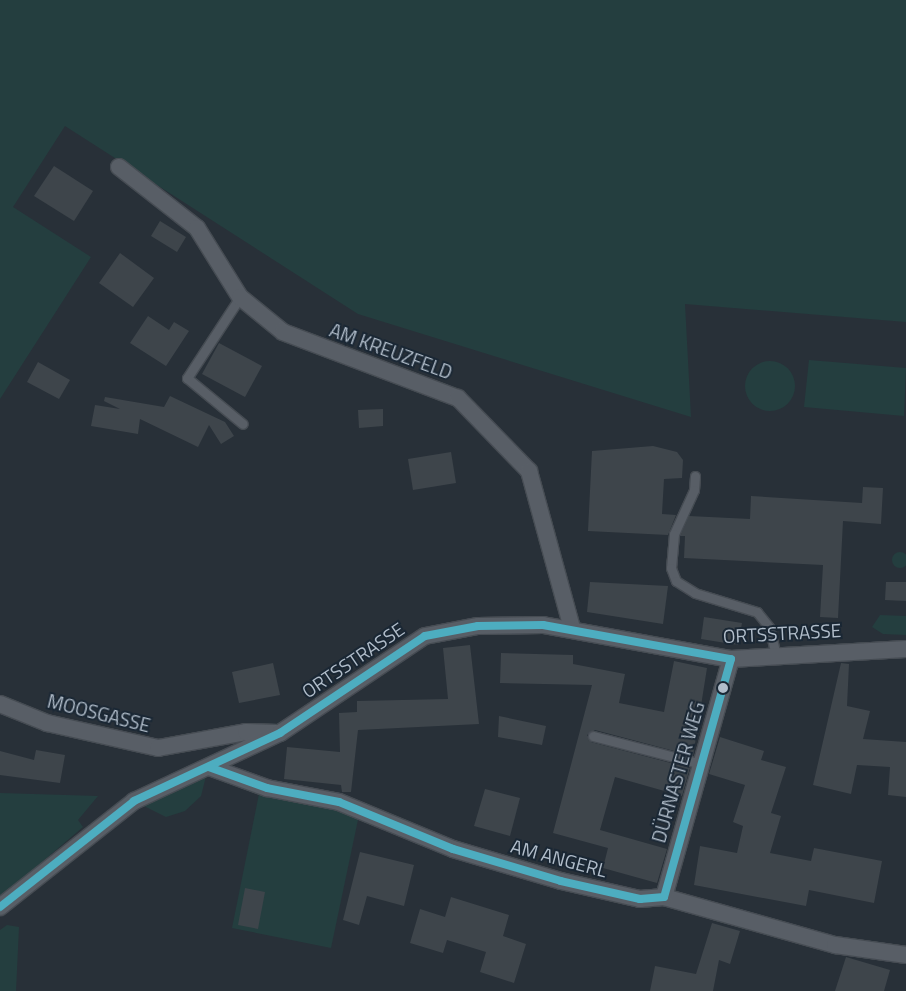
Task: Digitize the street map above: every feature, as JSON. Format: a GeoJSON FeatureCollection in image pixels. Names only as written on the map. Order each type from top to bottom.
{"type":"FeatureCollection","features":[{"type":"Feature","properties":{"kind":"street","name":"AM KREUZFELD"},"geometry":{"type":"LineString","coordinates":[[119,167],[197,228],[240,296],[283,332],[458,398],[529,471],[572,628]]}},
{"type":"Feature","properties":{"kind":"street","name":"ORTSSTRASSE"},"geometry":{"type":"LineString","coordinates":[[0,907],[134,801],[280,733],[425,636],[506,624],[572,628],[731,659],[906,649]]}},
{"type":"Feature","properties":{"kind":"street","name":"DÜRNASTER WEG"},"geometry":{"type":"LineString","coordinates":[[664,897],[731,659]]}},
{"type":"Feature","properties":{"kind":"street","name":"MOOSGASSE"},"geometry":{"type":"LineString","coordinates":[[0,704],[56,725],[158,748],[246,732],[280,733]]}},
{"type":"Feature","properties":{"kind":"street","name":"AM ANGERL"},"geometry":{"type":"LineString","coordinates":[[209,767],[267,788],[339,802],[453,849],[562,881],[640,898],[664,897],[835,945],[906,955]]}},
{"type":"Feature","properties":{"kind":"lane"},"geometry":{"type":"LineString","coordinates":[[240,296],[187,378],[243,424]]}},
{"type":"Feature","properties":{"kind":"lane"},"geometry":{"type":"LineString","coordinates":[[695,476],[694,490],[674,534],[671,568],[676,581],[695,593],[757,612],[769,628],[776,656]]}},
{"type":"Feature","properties":{"kind":"lane"},"geometry":{"type":"LineString","coordinates":[[593,736],[701,764]]}},
{"type":"Feature","properties":{"kind":"green space"},"geometry":{"type":"Polygon","coordinates":[[[0,0],[906,0],[906,322],[685,304],[691,417],[358,314],[65,126],[13,207],[91,257],[0,399],[0,0]]]}},
{"type":"Feature","properties":{"kind":"green space"},"geometry":{"type":"Polygon","coordinates":[[[809,360],[906,368],[904,416],[804,407],[809,360]]]}},
{"type":"Feature","properties":{"kind":"green space"},"geometry":{"type":"Polygon","coordinates":[[[765,361],[775,361],[788,368],[795,381],[795,391],[788,404],[775,411],[765,411],[756,407],[749,400],[745,391],[745,381],[749,372],[756,365],[765,361]]]}},
{"type":"Feature","properties":{"kind":"green space"},"geometry":{"type":"Polygon","coordinates":[[[897,552],[903,552],[908,557],[906,566],[897,568],[892,563],[892,557],[897,552]]]}},
{"type":"Feature","properties":{"kind":"green space"},"geometry":{"type":"Polygon","coordinates":[[[880,615],[906,616],[906,635],[883,634],[872,627],[880,615]]]}},
{"type":"Feature","properties":{"kind":"green space"},"geometry":{"type":"Polygon","coordinates":[[[206,776],[201,796],[185,811],[166,817],[144,806],[206,776]]]}},
{"type":"Feature","properties":{"kind":"green space"},"geometry":{"type":"Polygon","coordinates":[[[260,789],[359,815],[331,948],[232,928],[260,789]]]}},
{"type":"Feature","properties":{"kind":"green space"},"geometry":{"type":"Polygon","coordinates":[[[0,793],[98,796],[78,820],[83,827],[0,898],[0,793]]]}},
{"type":"Feature","properties":{"kind":"green space"},"geometry":{"type":"Polygon","coordinates":[[[7,925],[19,927],[16,991],[0,991],[0,930],[7,925]]]}},
{"type":"Feature","properties":{"kind":"building"},"geometry":{"type":"Polygon","coordinates":[[[54,166],[93,191],[74,221],[34,196],[54,166]]]}},
{"type":"Feature","properties":{"kind":"building"},"geometry":{"type":"Polygon","coordinates":[[[160,221],[186,237],[177,252],[151,236],[160,221]]]}},
{"type":"Feature","properties":{"kind":"building"},"geometry":{"type":"Polygon","coordinates":[[[120,253],[154,278],[133,307],[99,283],[120,253]]]}},
{"type":"Feature","properties":{"kind":"building"},"geometry":{"type":"Polygon","coordinates":[[[148,316],[169,330],[174,322],[189,331],[166,366],[130,343],[148,316]]]}},
{"type":"Feature","properties":{"kind":"building"},"geometry":{"type":"Polygon","coordinates":[[[219,343],[262,366],[245,397],[202,374],[219,343]]]}},
{"type":"Feature","properties":{"kind":"building"},"geometry":{"type":"Polygon","coordinates":[[[38,362],[70,380],[59,399],[27,382],[38,362]]]}},
{"type":"Feature","properties":{"kind":"building"},"geometry":{"type":"Polygon","coordinates":[[[170,396],[225,422],[234,436],[221,444],[209,425],[198,447],[140,419],[138,434],[91,426],[95,405],[120,409],[104,401],[105,397],[164,407],[170,396]]]}},
{"type":"Feature","properties":{"kind":"building"},"geometry":{"type":"Polygon","coordinates":[[[383,409],[383,426],[359,428],[358,410],[383,409]]]}},
{"type":"Feature","properties":{"kind":"building"},"geometry":{"type":"Polygon","coordinates":[[[653,446],[677,452],[683,460],[682,478],[664,479],[662,514],[676,515],[668,535],[588,531],[592,451],[653,446]]]}},
{"type":"Feature","properties":{"kind":"building"},"geometry":{"type":"Polygon","coordinates":[[[451,452],[456,483],[413,490],[408,459],[451,452]]]}},
{"type":"Feature","properties":{"kind":"building"},"geometry":{"type":"Polygon","coordinates":[[[863,487],[883,488],[881,524],[843,521],[838,618],[820,617],[823,565],[684,558],[685,536],[680,536],[689,516],[750,519],[751,496],[862,503],[863,487]]]}},
{"type":"Feature","properties":{"kind":"building"},"geometry":{"type":"Polygon","coordinates":[[[590,582],[668,586],[663,624],[587,612],[590,582]]]}},
{"type":"Feature","properties":{"kind":"building"},"geometry":{"type":"Polygon","coordinates":[[[886,582],[906,582],[906,601],[885,600],[886,582]]]}},
{"type":"Feature","properties":{"kind":"building"},"geometry":{"type":"Polygon","coordinates":[[[704,617],[742,623],[738,645],[701,639],[704,617]]]}},
{"type":"Feature","properties":{"kind":"building"},"geometry":{"type":"Polygon","coordinates":[[[470,645],[479,724],[358,730],[351,792],[342,792],[341,785],[284,779],[287,747],[340,752],[339,713],[357,712],[357,701],[448,699],[443,648],[470,645]]]}},
{"type":"Feature","properties":{"kind":"building"},"geometry":{"type":"Polygon","coordinates":[[[501,653],[573,655],[573,664],[625,674],[619,703],[664,712],[674,661],[707,668],[693,756],[595,730],[587,735],[591,742],[690,768],[682,796],[615,777],[600,830],[667,849],[657,883],[603,868],[608,848],[553,833],[592,685],[500,683],[501,653]]]}},
{"type":"Feature","properties":{"kind":"building"},"geometry":{"type":"Polygon","coordinates":[[[273,663],[280,695],[239,703],[232,672],[273,663]]]}},
{"type":"Feature","properties":{"kind":"building"},"geometry":{"type":"Polygon","coordinates":[[[841,663],[849,664],[847,706],[870,711],[863,739],[906,742],[906,797],[888,795],[890,767],[857,765],[851,794],[813,785],[841,663]]]}},
{"type":"Feature","properties":{"kind":"building"},"geometry":{"type":"Polygon","coordinates":[[[499,716],[546,726],[542,745],[498,737],[499,716]]]}},
{"type":"Feature","properties":{"kind":"building"},"geometry":{"type":"Polygon","coordinates":[[[720,737],[764,751],[761,760],[786,767],[771,813],[781,816],[770,853],[811,861],[814,848],[882,861],[874,903],[809,890],[806,906],[694,885],[700,846],[737,853],[743,826],[733,822],[745,785],[709,774],[720,737]]]}},
{"type":"Feature","properties":{"kind":"building"},"geometry":{"type":"Polygon","coordinates":[[[36,750],[65,755],[60,783],[0,775],[0,751],[34,760],[36,750]]]}},
{"type":"Feature","properties":{"kind":"building"},"geometry":{"type":"Polygon","coordinates":[[[485,789],[520,798],[510,836],[474,826],[485,789]]]}},
{"type":"Feature","properties":{"kind":"building"},"geometry":{"type":"Polygon","coordinates":[[[360,852],[414,865],[404,906],[367,896],[359,925],[343,920],[360,852]]]}},
{"type":"Feature","properties":{"kind":"building"},"geometry":{"type":"Polygon","coordinates":[[[245,888],[265,892],[258,929],[238,925],[245,888]]]}},
{"type":"Feature","properties":{"kind":"building"},"geometry":{"type":"Polygon","coordinates":[[[451,897],[509,915],[503,936],[526,944],[514,983],[480,972],[486,952],[447,940],[443,953],[410,943],[420,909],[445,917],[451,897]]]}},
{"type":"Feature","properties":{"kind":"building"},"geometry":{"type":"Polygon","coordinates":[[[712,923],[740,931],[730,964],[719,960],[713,991],[650,991],[655,966],[696,974],[712,923]]]}},
{"type":"Feature","properties":{"kind":"building"},"geometry":{"type":"Polygon","coordinates":[[[846,957],[890,970],[884,991],[835,991],[846,957]]]}},
{"type":"Feature","properties":{"kind":"transit line"},"geometry":{"type":"LineString","coordinates":[[0,907],[134,801],[280,733],[425,636],[478,626],[543,625],[731,659],[664,897],[640,899],[561,881],[453,849],[339,802],[267,788],[209,767]]}}]}
